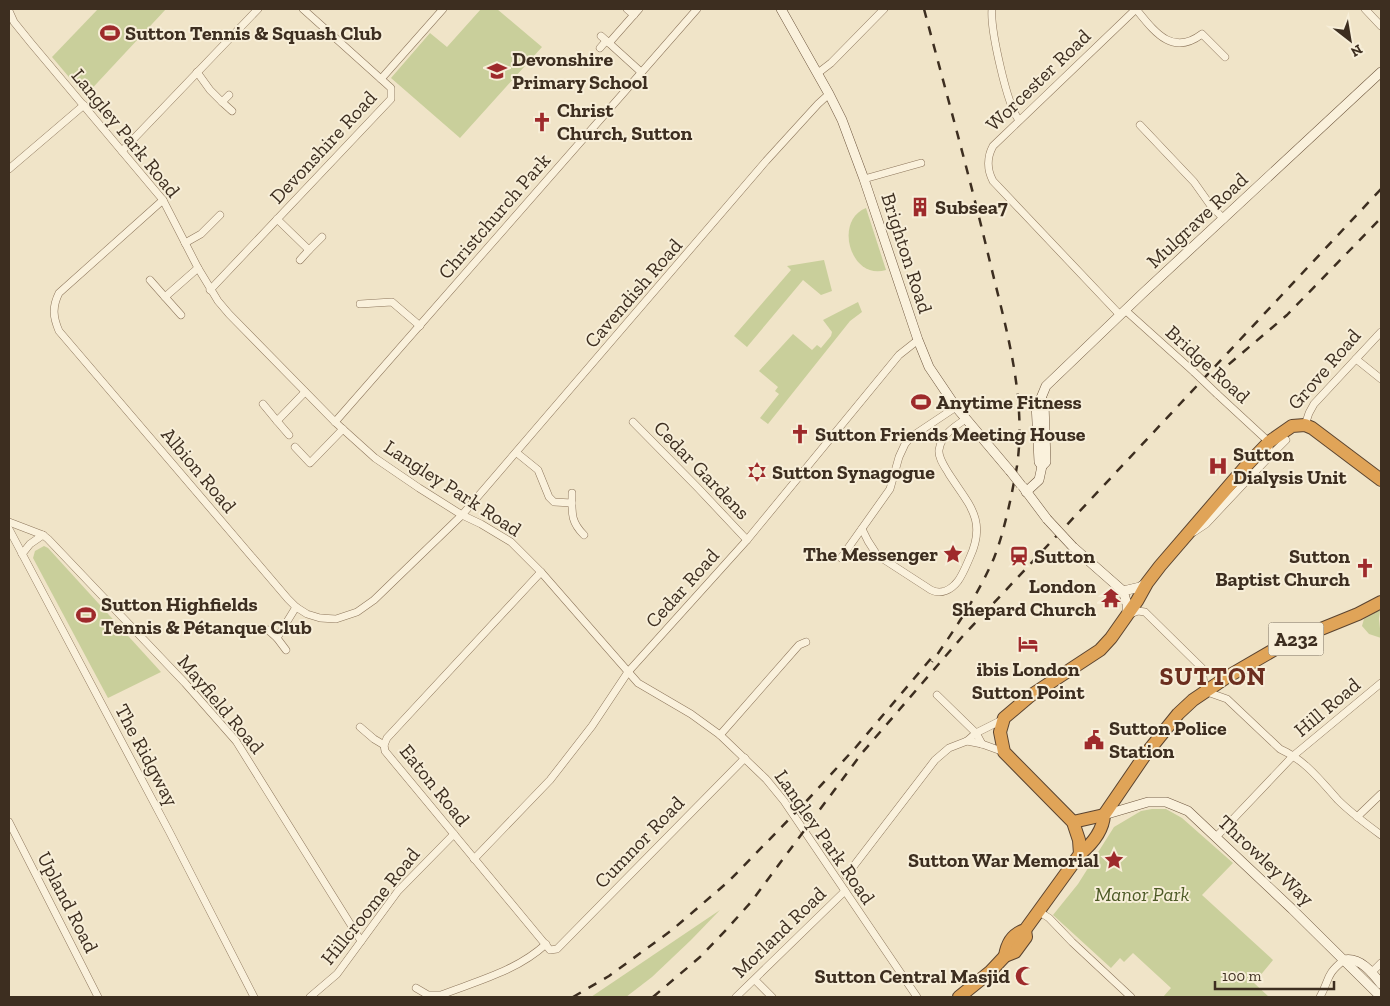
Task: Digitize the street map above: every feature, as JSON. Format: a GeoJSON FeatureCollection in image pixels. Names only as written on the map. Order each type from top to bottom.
{"type":"FeatureCollection","features":[{"type":"Feature","properties":{"kind":"highway","name":"Grove Road"},"geometry":{"type":"LineString","coordinates":[[1004,718],[1030,696],[1100,650],[1128,615],[1147,583],[1185,537],[1224,498],[1269,442],[1292,426],[1305,425]]}},
{"type":"Feature","properties":{"kind":"highway"},"geometry":{"type":"LineString","coordinates":[[1305,425],[1320,433],[1381,480]]}},
{"type":"Feature","properties":{"kind":"highway","name":"A232"},"geometry":{"type":"LineString","coordinates":[[960,997],[990,972],[1005,956],[1015,952],[1026,937],[1025,930],[1038,911],[1080,854],[1100,831],[1103,826],[1104,815],[1145,755],[1185,707],[1211,687],[1284,644],[1358,614],[1381,602]]}},
{"type":"Feature","properties":{"kind":"highway"},"geometry":{"type":"LineString","coordinates":[[1004,718],[1000,732],[1004,752],[1072,822],[1079,840],[1080,854]]}},
{"type":"Feature","properties":{"kind":"highway"},"geometry":{"type":"LineString","coordinates":[[1072,822],[1104,815]]}},
{"type":"Feature","properties":{"kind":"main road","name":"Brighton Road"},"geometry":{"type":"LineString","coordinates":[[781,9],[818,73],[842,120],[864,179],[918,340],[936,379],[1047,519],[1073,547],[1123,591]]}},
{"type":"Feature","properties":{"kind":"main road","name":"Mulgrave Road"},"geometry":{"type":"LineString","coordinates":[[1023,488],[1039,480],[1042,466],[1046,462],[1044,403],[1041,398],[1046,386],[1381,72]]}},
{"type":"Feature","properties":{"kind":"main road"},"geometry":{"type":"LineString","coordinates":[[1128,615],[1123,591],[1140,587],[1147,583]]}},
{"type":"Feature","properties":{"kind":"main road","name":"Throwley Way"},"geometry":{"type":"LineString","coordinates":[[1104,815],[1143,803],[1166,802],[1188,811],[1381,997]]}},
{"type":"Feature","properties":{"kind":"main road"},"geometry":{"type":"LineString","coordinates":[[1344,960],[1351,959],[1357,961],[1381,984]]}},
{"type":"Feature","properties":{"kind":"street"},"geometry":{"type":"LineString","coordinates":[[122,151],[258,9]]}},
{"type":"Feature","properties":{"kind":"street","name":"Devonshire Road"},"geometry":{"type":"LineString","coordinates":[[210,290],[391,99],[391,88],[303,9]]}},
{"type":"Feature","properties":{"kind":"street"},"geometry":{"type":"LineString","coordinates":[[381,79],[443,9]]}},
{"type":"Feature","properties":{"kind":"street"},"geometry":{"type":"LineString","coordinates":[[627,9],[634,15]]}},
{"type":"Feature","properties":{"kind":"street"},"geometry":{"type":"LineString","coordinates":[[600,48],[639,9]]}},
{"type":"Feature","properties":{"kind":"street","name":"Christchurch Park"},"geometry":{"type":"LineString","coordinates":[[335,422],[697,9]]}},
{"type":"Feature","properties":{"kind":"street"},"geometry":{"type":"LineString","coordinates":[[818,73],[831,63],[884,9]]}},
{"type":"Feature","properties":{"kind":"street"},"geometry":{"type":"LineString","coordinates":[[992,9],[998,53],[1013,110],[1019,120]]}},
{"type":"Feature","properties":{"kind":"street"},"geometry":{"type":"LineString","coordinates":[[1136,9],[1154,31],[1166,40],[1176,43],[1190,42],[1202,34],[1225,57]]}},
{"type":"Feature","properties":{"kind":"street","name":"Worcester Road"},"geometry":{"type":"LineString","coordinates":[[1122,313],[991,178],[988,162],[991,149],[1019,120],[1136,9]]}},
{"type":"Feature","properties":{"kind":"street"},"geometry":{"type":"LineString","coordinates":[[1365,9],[1381,26]]}},
{"type":"Feature","properties":{"kind":"street","name":"Langley Park Road"},"geometry":{"type":"LineString","coordinates":[[9,11],[14,22],[30,43],[163,200],[210,290],[229,314],[335,422],[369,453],[397,474],[462,515],[482,524],[511,542],[541,572],[638,682],[650,691],[691,714],[720,735],[766,779],[784,801],[917,997]]}},
{"type":"Feature","properties":{"kind":"street"},"geometry":{"type":"LineString","coordinates":[[606,40],[641,72]]}},
{"type":"Feature","properties":{"kind":"street"},"geometry":{"type":"LineString","coordinates":[[197,72],[210,90],[232,111]]}},
{"type":"Feature","properties":{"kind":"street","name":"Cavendish Road"},"geometry":{"type":"LineString","coordinates":[[462,515],[766,161],[829,94]]}},
{"type":"Feature","properties":{"kind":"street"},"geometry":{"type":"LineString","coordinates":[[222,102],[229,95]]}},
{"type":"Feature","properties":{"kind":"street"},"geometry":{"type":"LineString","coordinates":[[9,169],[84,105]]}},
{"type":"Feature","properties":{"kind":"street"},"geometry":{"type":"LineString","coordinates":[[1140,125],[1198,187],[1211,206],[1224,219]]}},
{"type":"Feature","properties":{"kind":"street"},"geometry":{"type":"LineString","coordinates":[[864,179],[921,163]]}},
{"type":"Feature","properties":{"kind":"street","name":"Albion Road"},"geometry":{"type":"LineString","coordinates":[[163,200],[59,293],[53,308],[56,324],[59,331],[296,607],[307,614],[320,618],[336,619],[357,612],[374,600],[462,515]]}},
{"type":"Feature","properties":{"kind":"street"},"geometry":{"type":"LineString","coordinates":[[185,243],[201,234],[220,215]]}},
{"type":"Feature","properties":{"kind":"street"},"geometry":{"type":"LineString","coordinates":[[277,219],[309,250]]}},
{"type":"Feature","properties":{"kind":"street"},"geometry":{"type":"LineString","coordinates":[[300,260],[322,237]]}},
{"type":"Feature","properties":{"kind":"street"},"geometry":{"type":"LineString","coordinates":[[165,297],[198,268]]}},
{"type":"Feature","properties":{"kind":"street"},"geometry":{"type":"LineString","coordinates":[[150,280],[181,315]]}},
{"type":"Feature","properties":{"kind":"street"},"geometry":{"type":"LineString","coordinates":[[360,304],[392,302],[420,326]]}},
{"type":"Feature","properties":{"kind":"street","name":"Bridge Road"},"geometry":{"type":"LineString","coordinates":[[1122,313],[1194,372],[1269,442]]}},
{"type":"Feature","properties":{"kind":"street","name":"Grove Road"},"geometry":{"type":"LineString","coordinates":[[1305,425],[1314,404],[1381,332]]}},
{"type":"Feature","properties":{"kind":"street","name":"Cedar Road"},"geometry":{"type":"LineString","coordinates":[[474,859],[561,767],[592,726],[628,672],[747,540],[899,355],[918,340]]}},
{"type":"Feature","properties":{"kind":"street"},"geometry":{"type":"LineString","coordinates":[[1356,359],[1381,379]]}},
{"type":"Feature","properties":{"kind":"street"},"geometry":{"type":"LineString","coordinates":[[278,421],[305,392]]}},
{"type":"Feature","properties":{"kind":"street"},"geometry":{"type":"LineString","coordinates":[[263,404],[289,435]]}},
{"type":"Feature","properties":{"kind":"street"},"geometry":{"type":"LineString","coordinates":[[841,558],[890,489],[899,457],[905,444],[911,437],[956,406]]}},
{"type":"Feature","properties":{"kind":"street"},"geometry":{"type":"LineString","coordinates":[[862,529],[877,555],[931,590],[940,593],[954,586],[962,575],[976,543],[978,530],[972,510],[943,464],[939,451],[943,440],[950,430],[966,419]]}},
{"type":"Feature","properties":{"kind":"street","name":"Cedar Gardens"},"geometry":{"type":"LineString","coordinates":[[633,422],[747,540]]}},
{"type":"Feature","properties":{"kind":"street"},"geometry":{"type":"LineString","coordinates":[[310,463],[343,429]]}},
{"type":"Feature","properties":{"kind":"street","name":"Grove Road"},"geometry":{"type":"LineString","coordinates":[[1224,498],[1286,440]]}},
{"type":"Feature","properties":{"kind":"street"},"geometry":{"type":"LineString","coordinates":[[1269,442],[1269,457]]}},
{"type":"Feature","properties":{"kind":"street"},"geometry":{"type":"LineString","coordinates":[[295,447],[316,469]]}},
{"type":"Feature","properties":{"kind":"street"},"geometry":{"type":"LineString","coordinates":[[517,453],[538,470],[549,497],[554,502],[572,503]]}},
{"type":"Feature","properties":{"kind":"street"},"geometry":{"type":"LineString","coordinates":[[572,493],[572,519],[576,527],[584,535]]}},
{"type":"Feature","properties":{"kind":"street","name":"Mayfield Road"},"geometry":{"type":"LineString","coordinates":[[9,522],[43,535],[54,544],[185,683],[236,741],[361,941]]}},
{"type":"Feature","properties":{"kind":"street","name":"The Ridgway"},"geometry":{"type":"LineString","coordinates":[[9,529],[170,833],[254,997]]}},
{"type":"Feature","properties":{"kind":"street"},"geometry":{"type":"LineString","coordinates":[[22,554],[30,544],[43,535]]}},
{"type":"Feature","properties":{"kind":"street","name":"Eaton Road"},"geometry":{"type":"LineString","coordinates":[[541,572],[388,738],[384,745],[385,751],[550,950],[557,949]]}},
{"type":"Feature","properties":{"kind":"street"},"geometry":{"type":"LineString","coordinates":[[277,638],[296,607]]}},
{"type":"Feature","properties":{"kind":"street"},"geometry":{"type":"LineString","coordinates":[[1128,615],[1138,611],[1145,612],[1202,668],[1202,679],[1211,687],[1213,694],[1227,699],[1280,749],[1293,756],[1316,774],[1339,801],[1381,835]]}},
{"type":"Feature","properties":{"kind":"street"},"geometry":{"type":"LineString","coordinates":[[268,630],[286,650]]}},
{"type":"Feature","properties":{"kind":"street"},"geometry":{"type":"LineString","coordinates":[[720,735],[799,645],[806,642]]}},
{"type":"Feature","properties":{"kind":"street","name":"Hill Road"},"geometry":{"type":"LineString","coordinates":[[1216,837],[1293,756],[1381,683]]}},
{"type":"Feature","properties":{"kind":"street"},"geometry":{"type":"LineString","coordinates":[[937,695],[976,733],[982,744]]}},
{"type":"Feature","properties":{"kind":"street"},"geometry":{"type":"LineString","coordinates":[[846,876],[935,760],[949,748],[966,741],[976,733],[1004,718]]}},
{"type":"Feature","properties":{"kind":"street"},"geometry":{"type":"LineString","coordinates":[[360,727],[384,745]]}},
{"type":"Feature","properties":{"kind":"street"},"geometry":{"type":"LineString","coordinates":[[966,741],[982,744],[1004,752]]}},
{"type":"Feature","properties":{"kind":"street","name":"Cumnor Road"},"geometry":{"type":"LineString","coordinates":[[557,949],[744,758]]}},
{"type":"Feature","properties":{"kind":"street"},"geometry":{"type":"LineString","coordinates":[[1357,817],[1381,794]]}},
{"type":"Feature","properties":{"kind":"street","name":"Upland Road"},"geometry":{"type":"LineString","coordinates":[[9,822],[98,997]]}},
{"type":"Feature","properties":{"kind":"street","name":"Hillcroome Road"},"geometry":{"type":"LineString","coordinates":[[310,997],[337,974],[398,891],[454,834]]}},
{"type":"Feature","properties":{"kind":"street","name":"Morland Road"},"geometry":{"type":"LineString","coordinates":[[736,997],[845,890]]}},
{"type":"Feature","properties":{"kind":"street"},"geometry":{"type":"LineString","coordinates":[[1038,911],[1049,918],[1131,997]]}},
{"type":"Feature","properties":{"kind":"street"},"geometry":{"type":"LineString","coordinates":[[416,988],[428,995],[441,995],[515,966],[534,955],[546,944]]}},
{"type":"Feature","properties":{"kind":"street"},"geometry":{"type":"LineString","coordinates":[[1320,997],[1329,975],[1344,960]]}},
{"type":"Feature","properties":{"kind":"street"},"geometry":{"type":"LineString","coordinates":[[1371,973],[1381,963]]}},
{"type":"Feature","properties":{"kind":"street"},"geometry":{"type":"LineString","coordinates":[[755,980],[772,997]]}},
{"type":"Feature","properties":{"kind":"green space","name":"Sutton Tennis & Squash Club"},"geometry":{"type":"Polygon","coordinates":[[[98,9],[166,9],[85,96],[52,57],[98,9]]]}},
{"type":"Feature","properties":{"kind":"green space"},"geometry":{"type":"Polygon","coordinates":[[[481,9],[497,9],[542,47],[460,138],[391,78],[430,33],[447,47],[481,9]]]}},
{"type":"Feature","properties":{"kind":"green space"},"geometry":{"type":"Polygon","coordinates":[[[866,208],[886,270],[874,271],[863,267],[850,248],[850,225],[856,215],[866,208]]]}},
{"type":"Feature","properties":{"kind":"green space"},"geometry":{"type":"Polygon","coordinates":[[[824,260],[832,291],[821,295],[803,280],[747,347],[734,336],[791,270],[787,266],[824,260]]]}},
{"type":"Feature","properties":{"kind":"green space"},"geometry":{"type":"Polygon","coordinates":[[[858,302],[862,312],[850,321],[768,424],[760,418],[779,394],[775,391],[778,387],[759,371],[793,334],[812,350],[817,345],[821,348],[832,332],[823,320],[858,302]]]}},
{"type":"Feature","properties":{"kind":"green space","name":"Sutton Highfields Tennis & Pétanque Club"},"geometry":{"type":"Polygon","coordinates":[[[44,546],[48,548],[161,672],[108,698],[33,558],[35,551],[44,546]]]}},
{"type":"Feature","properties":{"kind":"green space"},"geometry":{"type":"Polygon","coordinates":[[[1380,611],[1381,638],[1369,634],[1362,626],[1364,619],[1380,611]]]}},
{"type":"Feature","properties":{"kind":"green space","name":"Manor Park"},"geometry":{"type":"Polygon","coordinates":[[[1166,809],[1182,818],[1233,863],[1202,895],[1273,960],[1254,983],[1269,997],[1163,997],[1171,988],[1133,953],[1124,962],[1120,958],[1111,968],[1053,915],[1078,884],[1114,827],[1141,811],[1166,809]]]}},
{"type":"Feature","properties":{"kind":"green space"},"geometry":{"type":"Polygon","coordinates":[[[720,910],[652,977],[626,997],[591,997],[720,910]]]}},
{"type":"Feature","properties":{"kind":"railway"},"geometry":{"type":"LineString","coordinates":[[924,9],[974,195],[1002,309],[1013,361],[1019,413],[1017,466],[998,548],[988,572],[958,624],[932,662]]}},
{"type":"Feature","properties":{"kind":"railway"},"geometry":{"type":"LineString","coordinates":[[653,997],[700,957],[751,902],[862,753],[962,637],[1381,189]]}},
{"type":"Feature","properties":{"kind":"railway"},"geometry":{"type":"LineString","coordinates":[[1215,376],[1287,315],[1381,218]]}},
{"type":"Feature","properties":{"kind":"railway"},"geometry":{"type":"LineString","coordinates":[[573,997],[609,976],[672,930],[729,881],[856,747],[934,655]]}},
{"type":"Feature","properties":{"kind":"place","name":"Sutton Tennis & Squash Club"},"geometry":{"type":"Point","coordinates":[110,33]}},
{"type":"Feature","properties":{"kind":"place","name":"Devonshire Primary School"},"geometry":{"type":"Point","coordinates":[497,71]}},
{"type":"Feature","properties":{"kind":"place","name":"Christ Church, Sutton"},"geometry":{"type":"Point","coordinates":[542,122]}},
{"type":"Feature","properties":{"kind":"place","name":"Subsea7"},"geometry":{"type":"Point","coordinates":[920,207]}},
{"type":"Feature","properties":{"kind":"place","name":"Anytime Fitness"},"geometry":{"type":"Point","coordinates":[921,402]}},
{"type":"Feature","properties":{"kind":"place","name":"Sutton Friends Meeting House"},"geometry":{"type":"Point","coordinates":[800,434]}},
{"type":"Feature","properties":{"kind":"place","name":"Sutton Dialysis Unit"},"geometry":{"type":"Point","coordinates":[1218,466]}},
{"type":"Feature","properties":{"kind":"place","name":"Sutton Synagogue"},"geometry":{"type":"Point","coordinates":[757,472]}},
{"type":"Feature","properties":{"kind":"place","name":"The Messenger"},"geometry":{"type":"Point","coordinates":[953,554]}},
{"type":"Feature","properties":{"kind":"place","name":"Sutton"},"geometry":{"type":"Point","coordinates":[1019,556]}},
{"type":"Feature","properties":{"kind":"place","name":"Sutton Baptist Church"},"geometry":{"type":"Point","coordinates":[1365,568]}},
{"type":"Feature","properties":{"kind":"place","name":"London Shepard Church"},"geometry":{"type":"Point","coordinates":[1111,598]}},
{"type":"Feature","properties":{"kind":"place","name":"Sutton Highfields Tennis & Pétanque Club"},"geometry":{"type":"Point","coordinates":[86,615]}},
{"type":"Feature","properties":{"kind":"place","name":"ibis London Sutton Point"},"geometry":{"type":"Point","coordinates":[1028,644]}},
{"type":"Feature","properties":{"kind":"place","name":"Sutton Police Station"},"geometry":{"type":"Point","coordinates":[1094,740]}},
{"type":"Feature","properties":{"kind":"place","name":"Sutton War Memorial"},"geometry":{"type":"Point","coordinates":[1114,860]}},
{"type":"Feature","properties":{"kind":"place","name":"Sutton Central Masjid"},"geometry":{"type":"Point","coordinates":[1025,976]}},
{"type":"Feature","properties":{"kind":"district","name":"SUTTON"},"geometry":{"type":"Point","coordinates":[1213,676]}}]}
